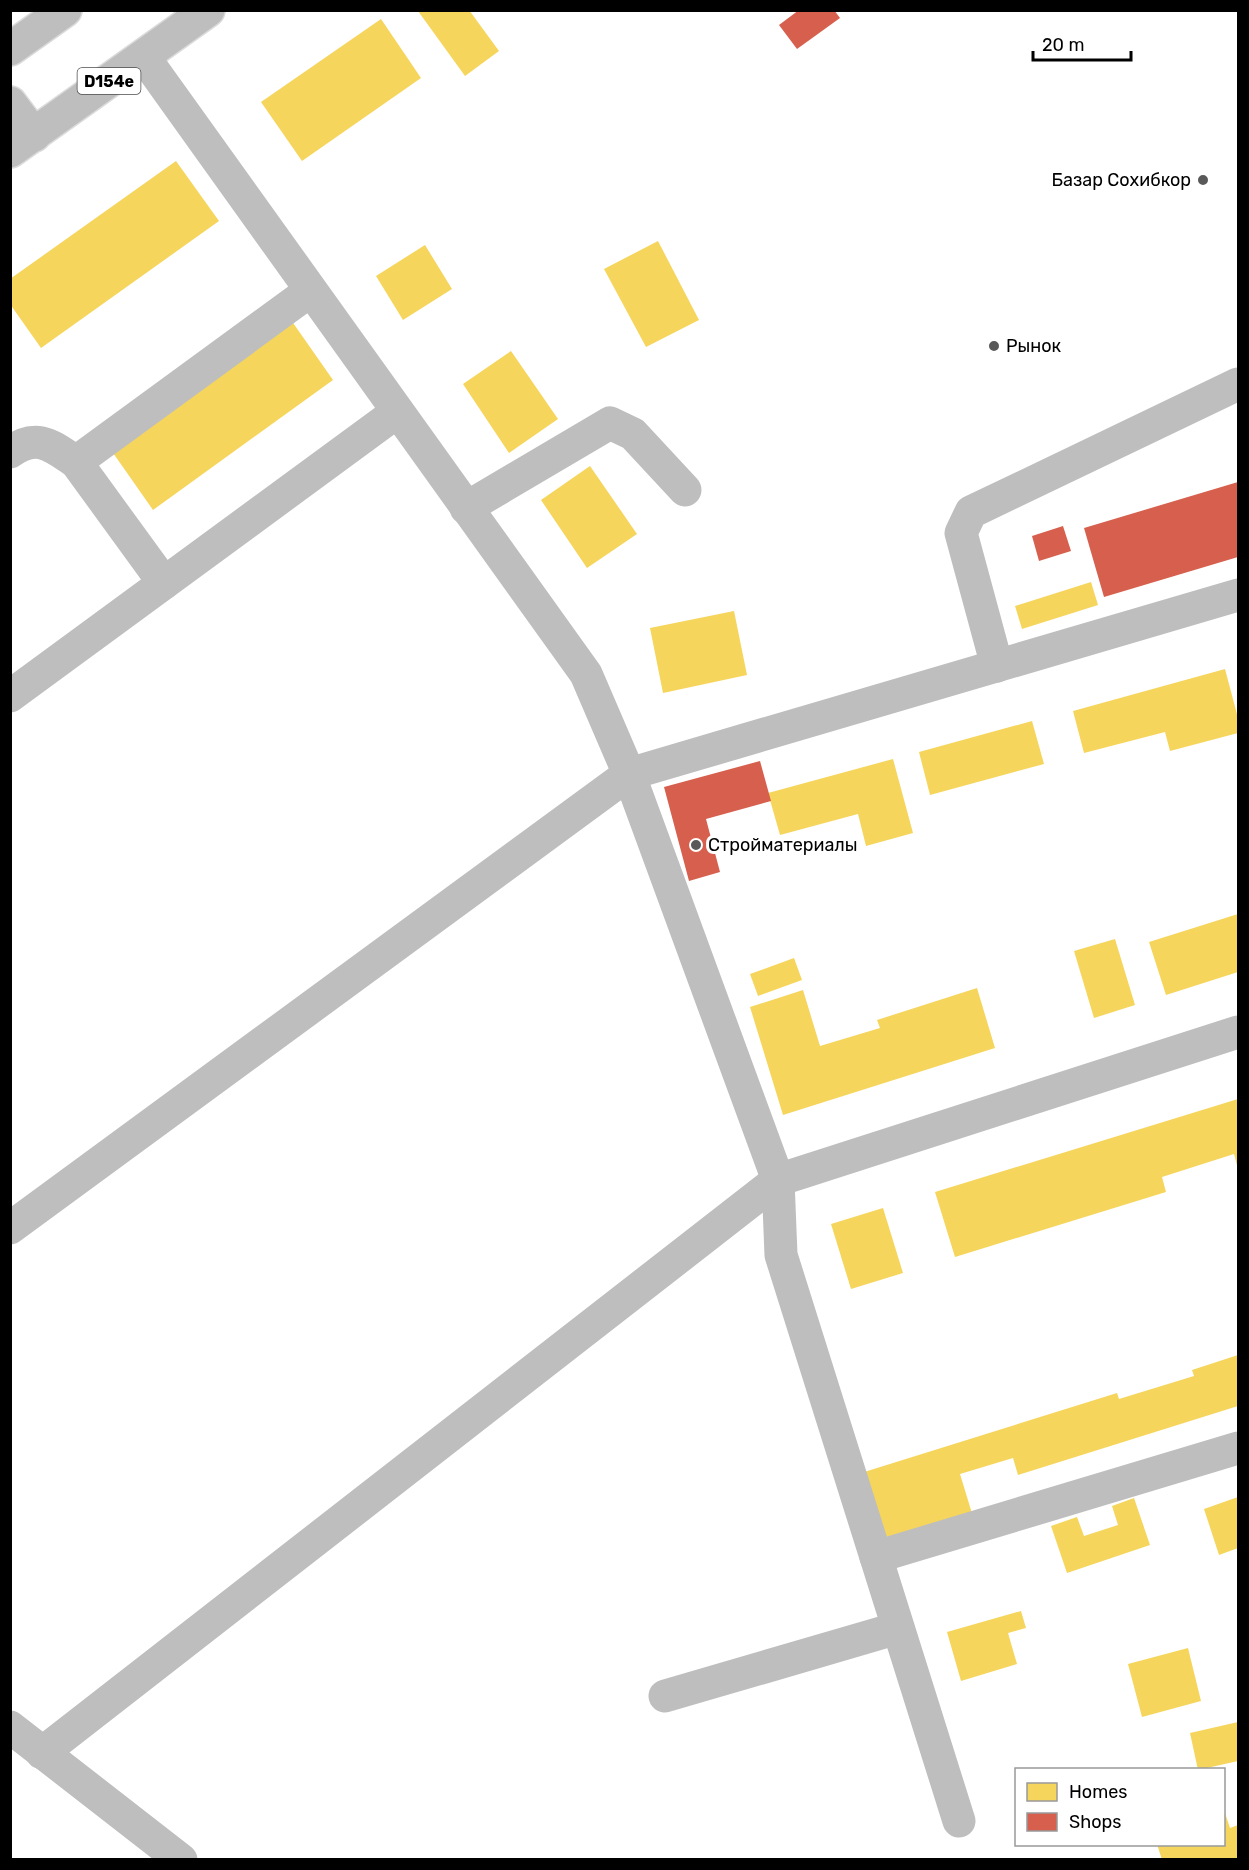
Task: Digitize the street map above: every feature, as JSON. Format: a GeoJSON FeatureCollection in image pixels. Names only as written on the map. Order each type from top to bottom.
{"type":"FeatureCollection","features":[{"type":"Feature","properties":{"kind":"street"},"geometry":{"type":"LineString","coordinates":[[10,49],[65,10]]}},
{"type":"Feature","properties":{"kind":"street","name":"D154e"},"geometry":{"type":"LineString","coordinates":[[22,143],[208,10]]}},
{"type":"Feature","properties":{"kind":"street"},"geometry":{"type":"LineString","coordinates":[[144,57],[586,674],[629,774],[778,1180],[781,1255],[958,1821]]}},
{"type":"Feature","properties":{"kind":"street"},"geometry":{"type":"LineString","coordinates":[[10,103],[22,143]]}},
{"type":"Feature","properties":{"kind":"street"},"geometry":{"type":"LineString","coordinates":[[76,462],[310,291]]}},
{"type":"Feature","properties":{"kind":"street"},"geometry":{"type":"LineString","coordinates":[[997,666],[961,533],[971,512],[1239,384]]}},
{"type":"Feature","properties":{"kind":"street"},"geometry":{"type":"LineString","coordinates":[[10,696],[397,411]]}},
{"type":"Feature","properties":{"kind":"street"},"geometry":{"type":"LineString","coordinates":[[466,508],[610,423],[633,434],[685,490]]}},
{"type":"Feature","properties":{"kind":"street"},"geometry":{"type":"LineString","coordinates":[[10,452],[24,442],[37,441],[50,445],[76,462],[164,583]]}},
{"type":"Feature","properties":{"kind":"street"},"geometry":{"type":"LineString","coordinates":[[10,1228],[629,774],[1239,594]]}},
{"type":"Feature","properties":{"kind":"street"},"geometry":{"type":"LineString","coordinates":[[42,1753],[778,1180],[1239,1032]]}},
{"type":"Feature","properties":{"kind":"street"},"geometry":{"type":"LineString","coordinates":[[876,1557],[1239,1448]]}},
{"type":"Feature","properties":{"kind":"street"},"geometry":{"type":"LineString","coordinates":[[665,1696],[898,1628]]}},
{"type":"Feature","properties":{"kind":"street"},"geometry":{"type":"LineString","coordinates":[[10,1727],[181,1860]]}},
{"type":"Feature","properties":{"kind":"building: Homes"},"geometry":{"type":"Polygon","coordinates":[[[469,10],[499,51],[465,76],[418,11],[469,10]]]}},
{"type":"Feature","properties":{"kind":"building: Homes"},"geometry":{"type":"Polygon","coordinates":[[[381,19],[421,78],[302,161],[261,102],[381,19]]]}},
{"type":"Feature","properties":{"kind":"building: Homes"},"geometry":{"type":"Polygon","coordinates":[[[176,161],[219,221],[41,348],[10,304],[10,279],[176,161]]]}},
{"type":"Feature","properties":{"kind":"building: Homes"},"geometry":{"type":"Polygon","coordinates":[[[658,241],[699,320],[646,347],[604,269],[658,241]]]}},
{"type":"Feature","properties":{"kind":"building: Homes"},"geometry":{"type":"Polygon","coordinates":[[[425,245],[452,289],[403,320],[376,276],[425,245]]]}},
{"type":"Feature","properties":{"kind":"building: Homes"},"geometry":{"type":"Polygon","coordinates":[[[291,320],[333,380],[153,510],[111,450],[291,320]]]}},
{"type":"Feature","properties":{"kind":"building: Homes"},"geometry":{"type":"Polygon","coordinates":[[[511,351],[558,419],[509,453],[463,384],[511,351]]]}},
{"type":"Feature","properties":{"kind":"building: Homes"},"geometry":{"type":"Polygon","coordinates":[[[590,466],[637,534],[587,568],[541,500],[590,466]]]}},
{"type":"Feature","properties":{"kind":"building: Homes"},"geometry":{"type":"Polygon","coordinates":[[[1091,582],[1098,605],[1022,629],[1015,606],[1091,582]]]}},
{"type":"Feature","properties":{"kind":"building: Homes"},"geometry":{"type":"Polygon","coordinates":[[[734,611],[747,675],[663,693],[650,628],[734,611]]]}},
{"type":"Feature","properties":{"kind":"building: Homes"},"geometry":{"type":"Polygon","coordinates":[[[1225,669],[1238,718],[1238,733],[1170,751],[1165,732],[1084,753],[1073,711],[1225,669]]]}},
{"type":"Feature","properties":{"kind":"building: Homes"},"geometry":{"type":"Polygon","coordinates":[[[1032,721],[1044,764],[930,795],[919,752],[1032,721]]]}},
{"type":"Feature","properties":{"kind":"building: Homes"},"geometry":{"type":"Polygon","coordinates":[[[893,759],[913,833],[866,846],[858,814],[780,835],[768,793],[893,759]]]}},
{"type":"Feature","properties":{"kind":"building: Homes"},"geometry":{"type":"Polygon","coordinates":[[[1238,914],[1238,972],[1166,995],[1149,942],[1238,914]]]}},
{"type":"Feature","properties":{"kind":"building: Homes"},"geometry":{"type":"Polygon","coordinates":[[[1115,939],[1135,1005],[1094,1018],[1074,951],[1115,939]]]}},
{"type":"Feature","properties":{"kind":"building: Homes"},"geometry":{"type":"Polygon","coordinates":[[[794,958],[802,980],[758,996],[750,974],[794,958]]]}},
{"type":"Feature","properties":{"kind":"building: Homes"},"geometry":{"type":"Polygon","coordinates":[[[977,988],[995,1048],[783,1115],[750,1007],[803,990],[820,1046],[880,1028],[877,1020],[977,988]]]}},
{"type":"Feature","properties":{"kind":"building: Homes"},"geometry":{"type":"Polygon","coordinates":[[[1238,1099],[1238,1169],[1234,1154],[1162,1177],[1166,1192],[955,1257],[935,1192],[1238,1099]]]}},
{"type":"Feature","properties":{"kind":"building: Homes"},"geometry":{"type":"Polygon","coordinates":[[[883,1208],[903,1273],[851,1289],[831,1224],[883,1208]]]}},
{"type":"Feature","properties":{"kind":"building: Homes"},"geometry":{"type":"Polygon","coordinates":[[[1238,1355],[1238,1406],[1018,1475],[1013,1458],[960,1474],[974,1520],[884,1548],[861,1473],[1117,1393],[1119,1399],[1194,1376],[1192,1370],[1238,1355]]]}},
{"type":"Feature","properties":{"kind":"building: Homes"},"geometry":{"type":"Polygon","coordinates":[[[1238,1497],[1238,1548],[1219,1555],[1204,1509],[1238,1497]]]}},
{"type":"Feature","properties":{"kind":"building: Homes"},"geometry":{"type":"Polygon","coordinates":[[[1134,1498],[1150,1545],[1067,1573],[1051,1526],[1077,1517],[1084,1536],[1118,1525],[1112,1506],[1134,1498]]]}},
{"type":"Feature","properties":{"kind":"building: Homes"},"geometry":{"type":"Polygon","coordinates":[[[1021,1611],[1026,1628],[1008,1633],[1017,1664],[961,1681],[947,1632],[1021,1611]]]}},
{"type":"Feature","properties":{"kind":"building: Homes"},"geometry":{"type":"Polygon","coordinates":[[[1188,1648],[1201,1701],[1142,1717],[1128,1664],[1188,1648]]]}},
{"type":"Feature","properties":{"kind":"building: Homes"},"geometry":{"type":"Polygon","coordinates":[[[1238,1722],[1238,1761],[1198,1768],[1190,1733],[1238,1722]]]}},
{"type":"Feature","properties":{"kind":"building: Homes"},"geometry":{"type":"Polygon","coordinates":[[[1225,1813],[1230,1828],[1238,1825],[1238,1860],[1162,1860],[1158,1846],[1225,1846],[1225,1813]]]}},
{"type":"Feature","properties":{"kind":"building: Shops"},"geometry":{"type":"Polygon","coordinates":[[[799,10],[834,10],[840,18],[797,49],[779,25],[799,10]]]}},
{"type":"Feature","properties":{"kind":"building: Shops"},"geometry":{"type":"Polygon","coordinates":[[[1238,482],[1238,557],[1104,597],[1084,528],[1238,482]]]}},
{"type":"Feature","properties":{"kind":"building: Shops"},"geometry":{"type":"Polygon","coordinates":[[[1063,526],[1071,551],[1039,561],[1032,536],[1063,526]]]}},
{"type":"Feature","properties":{"kind":"building: Shops","name":"Стройматериалы"},"geometry":{"type":"Polygon","coordinates":[[[760,761],[771,801],[706,819],[720,872],[689,881],[664,787],[760,761]]]}},
{"type":"Feature","properties":{"kind":"place","name":"Базар Сохибкор"},"geometry":{"type":"Point","coordinates":[1203,180]}},
{"type":"Feature","properties":{"kind":"place","name":"Рынок"},"geometry":{"type":"Point","coordinates":[994,346]}},
{"type":"Feature","properties":{"kind":"place","name":"Стройматериалы"},"geometry":{"type":"Point","coordinates":[696,845]}}]}
